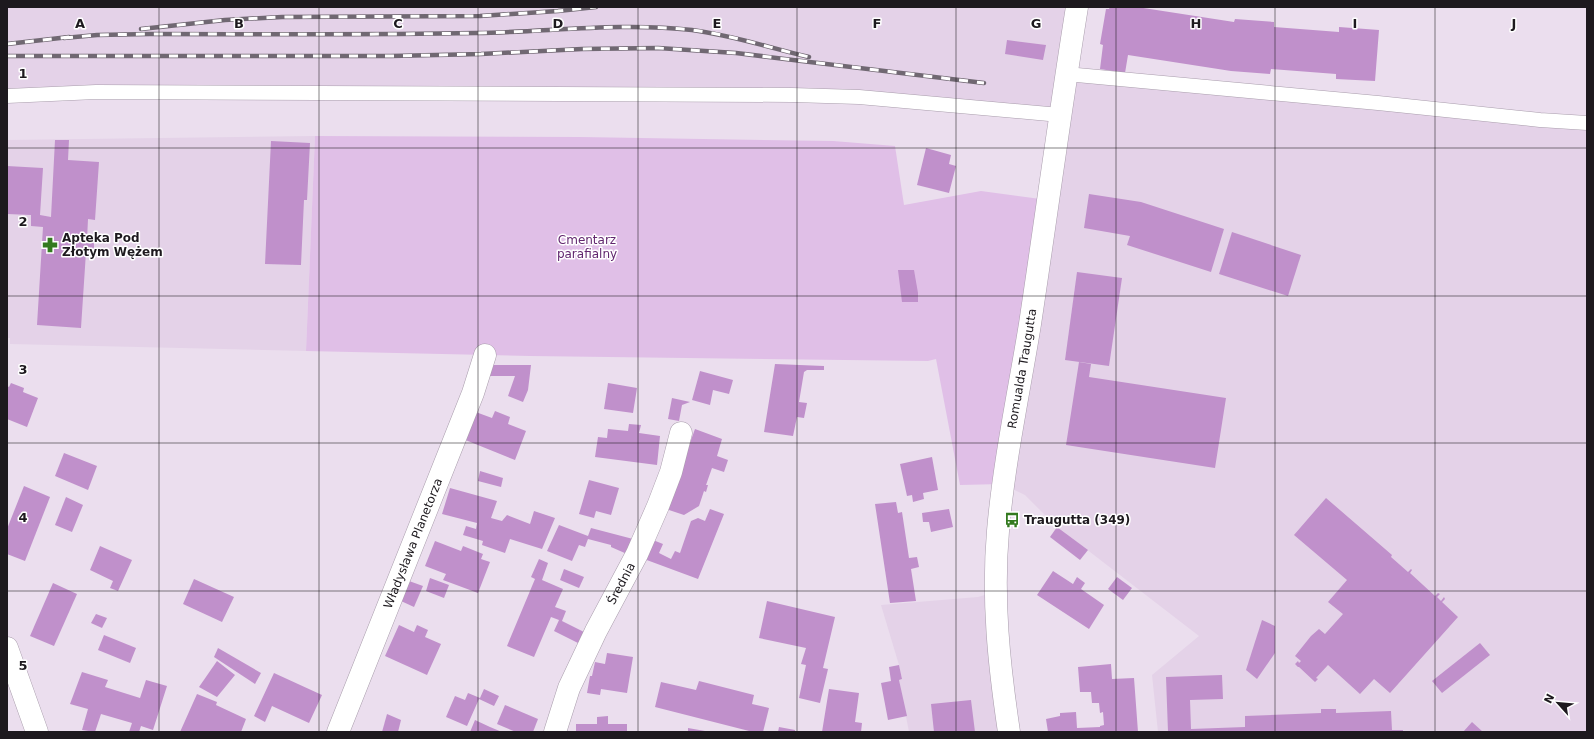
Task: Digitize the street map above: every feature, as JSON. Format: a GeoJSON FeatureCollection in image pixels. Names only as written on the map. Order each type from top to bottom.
{"type":"FeatureCollection","features":[{"type":"Feature","properties":{"kind":"street","name":"Romualda Traugutta"},"geometry":{"type":"LineString","coordinates":[[1009,732],[1001,677],[996,622],[997,532],[1002,484],[1031,316],[1077,7]]}},
{"type":"Feature","properties":{"kind":"street","name":"Władysława Planetorza"},"geometry":{"type":"LineString","coordinates":[[338,732],[473,393],[485,355]]}},
{"type":"Feature","properties":{"kind":"street","name":"Średnia"},"geometry":{"type":"LineString","coordinates":[[555,732],[569,688],[596,631],[637,554],[655,512],[670,472],[681,433]]}},
{"type":"Feature","properties":{"kind":"street"},"geometry":{"type":"LineString","coordinates":[[7,648],[37,732]]}},
{"type":"Feature","properties":{"kind":"lane"},"geometry":{"type":"LineString","coordinates":[[1066,74],[1378,103],[1540,120],[1587,123]]}},
{"type":"Feature","properties":{"kind":"lane"},"geometry":{"type":"LineString","coordinates":[[7,96],[96,92],[792,95],[859,97],[1060,115]]}},
{"type":"Feature","properties":{"kind":"shaded area"},"geometry":{"type":"Polygon","coordinates":[[[7,7],[1077,7],[1066,73],[1587,123],[1587,732],[1158,732],[1152,675],[1199,636],[1055,525],[1025,495],[1002,484],[1060,116],[859,97],[7,96],[7,7]]]}},
{"type":"Feature","properties":{"kind":"shaded area"},"geometry":{"type":"Polygon","coordinates":[[[315,136],[306,351],[10,344],[10,338],[7,338],[7,140],[315,136]]]}},
{"type":"Feature","properties":{"kind":"shaded area"},"geometry":{"type":"Polygon","coordinates":[[[995,592],[1009,732],[909,732],[899,680],[902,679],[899,665],[881,605],[978,597],[995,592]]]}},
{"type":"Feature","properties":{"kind":"green space","name":"Cmentarz parafialny"},"geometry":{"type":"Polygon","coordinates":[[[315,136],[580,137],[833,141],[895,146],[904,205],[981,191],[1048,200],[1002,484],[960,485],[936,359],[928,361],[530,356],[306,351],[315,136]]]}},
{"type":"Feature","properties":{"kind":"building"},"geometry":{"type":"Polygon","coordinates":[[[1110,7],[1137,7],[1234,22],[1235,19],[1274,22],[1274,27],[1339,32],[1339,27],[1379,30],[1375,81],[1336,79],[1336,74],[1271,69],[1270,74],[1231,71],[1128,55],[1125,73],[1100,69],[1103,45],[1100,44],[1106,9],[1109,9],[1110,7]]]}},
{"type":"Feature","properties":{"kind":"building"},"geometry":{"type":"Polygon","coordinates":[[[1007,40],[1046,45],[1043,60],[1005,54],[1007,40]]]}},
{"type":"Feature","properties":{"kind":"building"},"geometry":{"type":"Polygon","coordinates":[[[55,140],[69,140],[68,160],[99,162],[95,220],[88,219],[87,240],[94,240],[94,252],[86,252],[81,328],[37,325],[43,227],[31,226],[31,215],[7,214],[7,166],[43,168],[40,215],[51,217],[55,140]]]}},
{"type":"Feature","properties":{"kind":"building"},"geometry":{"type":"Polygon","coordinates":[[[271,141],[310,143],[307,200],[304,200],[301,265],[265,264],[271,141]]]}},
{"type":"Feature","properties":{"kind":"building"},"geometry":{"type":"Polygon","coordinates":[[[926,148],[951,155],[949,164],[956,166],[949,193],[917,185],[926,148]]]}},
{"type":"Feature","properties":{"kind":"building"},"geometry":{"type":"Polygon","coordinates":[[[1089,194],[1141,202],[1224,229],[1211,272],[1127,245],[1130,236],[1084,228],[1089,194]]]}},
{"type":"Feature","properties":{"kind":"building"},"geometry":{"type":"Polygon","coordinates":[[[1232,232],[1301,255],[1288,296],[1219,274],[1232,232]]]}},
{"type":"Feature","properties":{"kind":"building"},"geometry":{"type":"Polygon","coordinates":[[[898,270],[914,270],[918,302],[902,302],[898,270]]]}},
{"type":"Feature","properties":{"kind":"building"},"geometry":{"type":"Polygon","coordinates":[[[1077,272],[1122,278],[1109,366],[1065,360],[1077,272]]]}},
{"type":"Feature","properties":{"kind":"building"},"geometry":{"type":"Polygon","coordinates":[[[1079,362],[1091,364],[1089,377],[1226,398],[1215,468],[1066,445],[1079,362]]]}},
{"type":"Feature","properties":{"kind":"building"},"geometry":{"type":"Polygon","coordinates":[[[775,364],[824,366],[824,370],[807,370],[804,372],[799,402],[807,403],[804,418],[797,417],[793,436],[764,432],[775,364]]]}},
{"type":"Feature","properties":{"kind":"building"},"geometry":{"type":"Polygon","coordinates":[[[491,365],[531,365],[528,390],[523,402],[508,396],[515,376],[487,376],[491,365]]]}},
{"type":"Feature","properties":{"kind":"building"},"geometry":{"type":"Polygon","coordinates":[[[700,371],[733,380],[729,394],[713,390],[710,405],[692,400],[700,371]]]}},
{"type":"Feature","properties":{"kind":"building"},"geometry":{"type":"Polygon","coordinates":[[[11,383],[24,388],[23,392],[38,398],[27,427],[7,419],[7,386],[9,387],[11,383]]]}},
{"type":"Feature","properties":{"kind":"building"},"geometry":{"type":"Polygon","coordinates":[[[608,383],[637,388],[633,413],[604,409],[608,383]]]}},
{"type":"Feature","properties":{"kind":"building"},"geometry":{"type":"Polygon","coordinates":[[[672,398],[690,402],[682,405],[679,421],[668,419],[672,398]]]}},
{"type":"Feature","properties":{"kind":"building"},"geometry":{"type":"Polygon","coordinates":[[[473,411],[492,418],[495,411],[510,417],[508,424],[526,431],[515,460],[463,439],[473,411]]]}},
{"type":"Feature","properties":{"kind":"building"},"geometry":{"type":"Polygon","coordinates":[[[629,424],[641,425],[639,433],[660,436],[657,465],[595,457],[598,437],[607,438],[608,429],[628,431],[629,424]]]}},
{"type":"Feature","properties":{"kind":"building"},"geometry":{"type":"Polygon","coordinates":[[[695,429],[722,439],[717,456],[728,460],[724,472],[712,468],[706,485],[708,485],[706,492],[704,491],[699,506],[684,515],[666,509],[695,429]]]}},
{"type":"Feature","properties":{"kind":"building"},"geometry":{"type":"Polygon","coordinates":[[[64,453],[97,466],[88,490],[55,476],[64,453]]]}},
{"type":"Feature","properties":{"kind":"building"},"geometry":{"type":"Polygon","coordinates":[[[932,457],[938,490],[923,493],[924,499],[913,502],[912,495],[907,496],[900,464],[932,457]]]}},
{"type":"Feature","properties":{"kind":"building"},"geometry":{"type":"Polygon","coordinates":[[[480,471],[503,478],[501,487],[478,481],[480,471]]]}},
{"type":"Feature","properties":{"kind":"building"},"geometry":{"type":"Polygon","coordinates":[[[589,480],[619,488],[611,515],[596,511],[594,518],[579,514],[589,480]]]}},
{"type":"Feature","properties":{"kind":"building"},"geometry":{"type":"Polygon","coordinates":[[[24,486],[50,497],[25,561],[7,554],[7,529],[24,486]]]}},
{"type":"Feature","properties":{"kind":"building"},"geometry":{"type":"Polygon","coordinates":[[[450,488],[497,501],[491,518],[502,521],[507,515],[530,524],[534,511],[555,518],[542,549],[510,539],[505,553],[482,545],[483,541],[463,535],[466,526],[476,529],[477,523],[442,514],[450,488]]]}},
{"type":"Feature","properties":{"kind":"building"},"geometry":{"type":"Polygon","coordinates":[[[66,497],[83,505],[72,532],[55,525],[66,497]]]}},
{"type":"Feature","properties":{"kind":"building"},"geometry":{"type":"Polygon","coordinates":[[[1326,498],[1392,555],[1391,557],[1408,572],[1411,569],[1412,570],[1410,573],[1435,596],[1438,593],[1440,594],[1437,597],[1441,601],[1444,597],[1445,599],[1442,602],[1458,617],[1390,693],[1374,679],[1360,694],[1328,665],[1316,678],[1318,679],[1315,682],[1295,664],[1298,661],[1299,663],[1301,661],[1295,656],[1311,636],[1319,629],[1325,634],[1343,614],[1328,602],[1347,580],[1294,535],[1326,498]]]}},
{"type":"Feature","properties":{"kind":"building"},"geometry":{"type":"Polygon","coordinates":[[[896,502],[898,513],[902,512],[909,558],[917,557],[919,567],[911,569],[916,601],[890,603],[875,504],[896,502]]]}},
{"type":"Feature","properties":{"kind":"building"},"geometry":{"type":"Polygon","coordinates":[[[710,509],[724,514],[698,579],[644,559],[653,540],[663,544],[659,553],[671,559],[675,551],[680,553],[691,521],[698,518],[705,521],[710,509]]]}},
{"type":"Feature","properties":{"kind":"building"},"geometry":{"type":"Polygon","coordinates":[[[949,509],[953,527],[931,532],[929,522],[923,522],[922,513],[949,509]]]}},
{"type":"Feature","properties":{"kind":"building"},"geometry":{"type":"Polygon","coordinates":[[[559,525],[588,536],[591,528],[633,539],[627,554],[611,547],[611,545],[588,539],[585,547],[579,545],[572,561],[547,551],[559,525]]]}},
{"type":"Feature","properties":{"kind":"building"},"geometry":{"type":"Polygon","coordinates":[[[1057,527],[1088,550],[1080,560],[1050,537],[1057,527]]]}},
{"type":"Feature","properties":{"kind":"building"},"geometry":{"type":"Polygon","coordinates":[[[435,541],[461,551],[463,546],[483,554],[481,559],[490,562],[478,593],[443,580],[446,574],[425,566],[435,541]]]}},
{"type":"Feature","properties":{"kind":"building"},"geometry":{"type":"Polygon","coordinates":[[[100,546],[132,560],[118,591],[110,588],[113,581],[90,570],[100,546]]]}},
{"type":"Feature","properties":{"kind":"building"},"geometry":{"type":"Polygon","coordinates":[[[539,559],[548,563],[542,580],[563,589],[555,607],[566,611],[562,621],[586,633],[580,644],[554,631],[559,620],[551,617],[534,657],[507,646],[535,579],[531,577],[539,559]]]}},
{"type":"Feature","properties":{"kind":"building"},"geometry":{"type":"Polygon","coordinates":[[[564,569],[584,577],[579,588],[560,580],[564,569]]]}},
{"type":"Feature","properties":{"kind":"building"},"geometry":{"type":"Polygon","coordinates":[[[1053,571],[1073,584],[1077,577],[1085,583],[1081,589],[1104,605],[1089,629],[1037,595],[1053,571]]]}},
{"type":"Feature","properties":{"kind":"building"},"geometry":{"type":"Polygon","coordinates":[[[1117,577],[1132,588],[1123,600],[1108,589],[1117,577]]]}},
{"type":"Feature","properties":{"kind":"building"},"geometry":{"type":"Polygon","coordinates":[[[430,578],[449,585],[444,598],[426,591],[430,578]]]}},
{"type":"Feature","properties":{"kind":"building"},"geometry":{"type":"Polygon","coordinates":[[[194,579],[234,597],[222,622],[183,604],[194,579]]]}},
{"type":"Feature","properties":{"kind":"building"},"geometry":{"type":"Polygon","coordinates":[[[409,581],[423,586],[414,607],[401,601],[409,581]]]}},
{"type":"Feature","properties":{"kind":"building"},"geometry":{"type":"Polygon","coordinates":[[[53,583],[77,594],[54,646],[30,636],[53,583]]]}},
{"type":"Feature","properties":{"kind":"building"},"geometry":{"type":"Polygon","coordinates":[[[767,601],[835,617],[823,668],[828,669],[820,703],[799,698],[806,665],[801,664],[806,648],[759,638],[767,601]]]}},
{"type":"Feature","properties":{"kind":"building"},"geometry":{"type":"Polygon","coordinates":[[[96,614],[107,618],[102,628],[91,623],[96,614]]]}},
{"type":"Feature","properties":{"kind":"building"},"geometry":{"type":"Polygon","coordinates":[[[1262,620],[1275,626],[1275,653],[1257,679],[1246,670],[1262,620]]]}},
{"type":"Feature","properties":{"kind":"building"},"geometry":{"type":"Polygon","coordinates":[[[399,625],[414,632],[417,625],[428,630],[425,637],[441,644],[427,675],[385,656],[399,625]]]}},
{"type":"Feature","properties":{"kind":"building"},"geometry":{"type":"Polygon","coordinates":[[[104,635],[136,648],[130,663],[98,650],[104,635]]]}},
{"type":"Feature","properties":{"kind":"building"},"geometry":{"type":"Polygon","coordinates":[[[1480,643],[1490,655],[1442,693],[1432,681],[1480,643]]]}},
{"type":"Feature","properties":{"kind":"building"},"geometry":{"type":"Polygon","coordinates":[[[218,648],[261,673],[255,684],[214,657],[218,648]]]}},
{"type":"Feature","properties":{"kind":"building"},"geometry":{"type":"Polygon","coordinates":[[[607,653],[633,657],[627,693],[601,689],[600,695],[587,693],[590,676],[592,676],[595,662],[605,664],[607,653]]]}},
{"type":"Feature","properties":{"kind":"building"},"geometry":{"type":"Polygon","coordinates":[[[217,661],[235,675],[217,697],[199,687],[217,661]]]}},
{"type":"Feature","properties":{"kind":"building"},"geometry":{"type":"Polygon","coordinates":[[[1111,664],[1112,679],[1134,678],[1138,732],[1048,732],[1046,719],[1060,716],[1060,713],[1076,712],[1077,728],[1100,727],[1104,725],[1103,712],[1100,713],[1099,703],[1092,703],[1091,692],[1080,692],[1078,667],[1111,664]]]}},
{"type":"Feature","properties":{"kind":"building"},"geometry":{"type":"Polygon","coordinates":[[[899,665],[902,679],[899,680],[907,716],[888,720],[881,683],[891,681],[889,667],[899,665]]]}},
{"type":"Feature","properties":{"kind":"building"},"geometry":{"type":"Polygon","coordinates":[[[82,672],[108,680],[105,687],[140,698],[146,680],[167,686],[153,730],[141,726],[139,732],[129,732],[132,723],[101,714],[95,732],[82,730],[88,709],[70,704],[82,672]]]}},
{"type":"Feature","properties":{"kind":"building"},"geometry":{"type":"Polygon","coordinates":[[[274,673],[322,695],[309,723],[272,706],[265,722],[254,716],[274,673]]]}},
{"type":"Feature","properties":{"kind":"building"},"geometry":{"type":"Polygon","coordinates":[[[1222,675],[1223,699],[1190,700],[1191,729],[1245,727],[1245,716],[1321,713],[1321,709],[1336,709],[1336,713],[1391,711],[1392,730],[1403,730],[1403,732],[1168,732],[1166,677],[1222,675]]]}},
{"type":"Feature","properties":{"kind":"building"},"geometry":{"type":"Polygon","coordinates":[[[699,681],[754,695],[752,704],[769,708],[763,732],[753,732],[655,707],[661,682],[696,690],[699,681]]]}},
{"type":"Feature","properties":{"kind":"building"},"geometry":{"type":"Polygon","coordinates":[[[484,689],[499,696],[494,706],[479,699],[467,726],[446,717],[455,696],[465,700],[468,693],[480,698],[484,689]]]}},
{"type":"Feature","properties":{"kind":"building"},"geometry":{"type":"Polygon","coordinates":[[[829,689],[859,693],[855,722],[862,723],[861,732],[822,732],[829,689]]]}},
{"type":"Feature","properties":{"kind":"building"},"geometry":{"type":"Polygon","coordinates":[[[197,694],[217,702],[216,705],[246,719],[241,732],[180,732],[197,694]]]}},
{"type":"Feature","properties":{"kind":"building"},"geometry":{"type":"Polygon","coordinates":[[[971,700],[975,732],[934,732],[931,704],[971,700]]]}},
{"type":"Feature","properties":{"kind":"building"},"geometry":{"type":"Polygon","coordinates":[[[505,705],[538,719],[533,732],[516,732],[497,724],[505,705]]]}},
{"type":"Feature","properties":{"kind":"building"},"geometry":{"type":"Polygon","coordinates":[[[387,714],[401,720],[398,732],[382,732],[387,714]]]}},
{"type":"Feature","properties":{"kind":"building"},"geometry":{"type":"Polygon","coordinates":[[[608,716],[608,724],[627,724],[627,732],[576,732],[576,724],[597,724],[597,717],[608,716]]]}},
{"type":"Feature","properties":{"kind":"building"},"geometry":{"type":"Polygon","coordinates":[[[475,720],[490,727],[502,732],[470,732],[475,720]]]}},
{"type":"Feature","properties":{"kind":"building"},"geometry":{"type":"Polygon","coordinates":[[[1472,722],[1483,732],[1463,732],[1472,722]]]}},
{"type":"Feature","properties":{"kind":"building"},"geometry":{"type":"Polygon","coordinates":[[[779,727],[795,730],[795,732],[778,732],[779,727]]]}},
{"type":"Feature","properties":{"kind":"building"},"geometry":{"type":"Polygon","coordinates":[[[688,728],[705,731],[705,732],[688,732],[688,728]]]}},
{"type":"Feature","properties":{"kind":"railway"},"geometry":{"type":"LineString","coordinates":[[141,29],[225,20],[282,17],[480,16],[596,7]]}},
{"type":"Feature","properties":{"kind":"railway"},"geometry":{"type":"LineString","coordinates":[[64,38],[97,35],[150,34],[476,33],[638,27],[707,32],[809,57]]}},
{"type":"Feature","properties":{"kind":"railway"},"geometry":{"type":"LineString","coordinates":[[7,44],[69,37]]}},
{"type":"Feature","properties":{"kind":"railway"},"geometry":{"type":"LineString","coordinates":[[7,56],[391,56],[481,54],[582,49],[658,48],[736,53],[984,83]]}},
{"type":"Feature","properties":{"kind":"place","name":"Apteka Pod Złotym Wężem"},"geometry":{"type":"Point","coordinates":[50,245]}},
{"type":"Feature","properties":{"kind":"place","name":"Traugutta (349)"},"geometry":{"type":"Point","coordinates":[1012,520]}}]}
